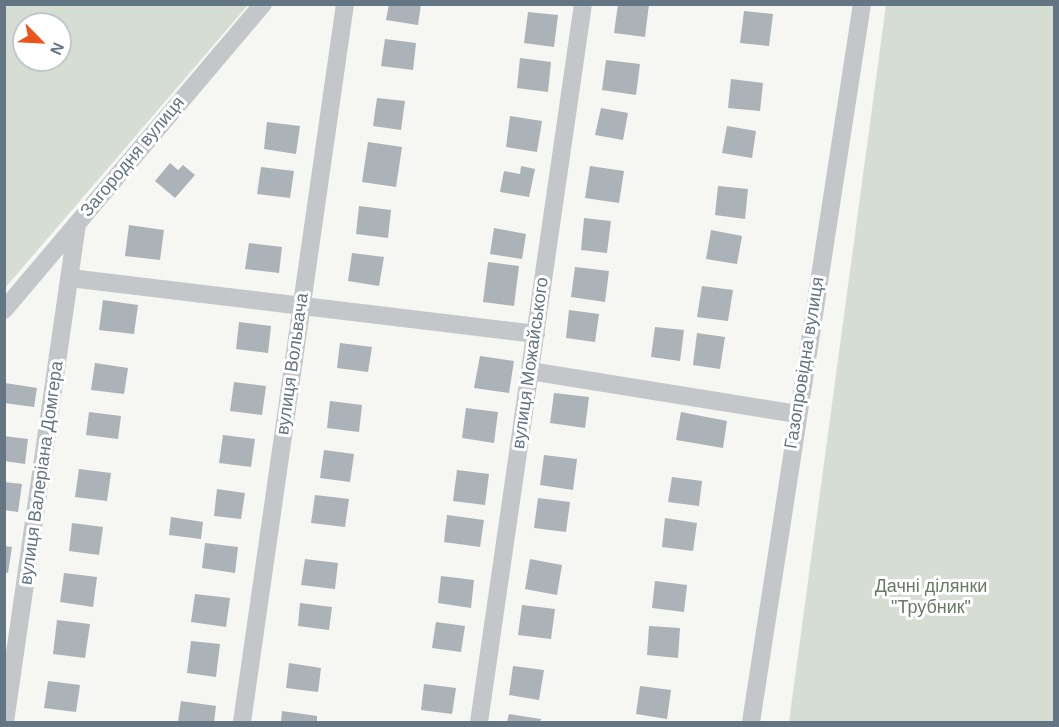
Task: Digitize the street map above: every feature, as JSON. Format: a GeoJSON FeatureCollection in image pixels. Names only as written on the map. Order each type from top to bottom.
{"type":"FeatureCollection","features":[{"type":"Feature","properties":{"kind":"street","name":"Загородня вулиця"},"geometry":{"type":"LineString","coordinates":[[4,310],[263,4]]}},
{"type":"Feature","properties":{"kind":"street","name":"вулиця Вольвача"},"geometry":{"type":"LineString","coordinates":[[242,723],[345,4]]}},
{"type":"Feature","properties":{"kind":"street","name":"вулиця Можайського"},"geometry":{"type":"LineString","coordinates":[[479,723],[583,4]]}},
{"type":"Feature","properties":{"kind":"street","name":"Газопровідна вулиця"},"geometry":{"type":"LineString","coordinates":[[751,723],[862,4]]}},
{"type":"Feature","properties":{"kind":"street","name":"вулиця Валеріана Домгера"},"geometry":{"type":"LineString","coordinates":[[5,723],[77,224]]}},
{"type":"Feature","properties":{"kind":"street"},"geometry":{"type":"LineString","coordinates":[[70,278],[536,334]]}},
{"type":"Feature","properties":{"kind":"street"},"geometry":{"type":"LineString","coordinates":[[530,371],[797,414]]}},
{"type":"Feature","properties":{"kind":"green space"},"geometry":{"type":"Polygon","coordinates":[[[4,5],[248,5],[5,288],[4,5]]]}},
{"type":"Feature","properties":{"kind":"green space","name":"Дачні ділянки \"Трубник\""},"geometry":{"type":"Polygon","coordinates":[[[886,5],[1054,5],[1054,722],[789,722],[886,5]]]}},
{"type":"Feature","properties":{"kind":"building"},"geometry":{"type":"Polygon","coordinates":[[[389,4],[421,4],[418,25],[386,20],[389,4]]]}},
{"type":"Feature","properties":{"kind":"building"},"geometry":{"type":"Polygon","coordinates":[[[618,4],[649,4],[645,37],[614,33],[618,4]]]}},
{"type":"Feature","properties":{"kind":"building"},"geometry":{"type":"Polygon","coordinates":[[[744,11],[773,14],[769,46],[740,43],[744,11]]]}},
{"type":"Feature","properties":{"kind":"building"},"geometry":{"type":"Polygon","coordinates":[[[528,12],[558,15],[554,47],[524,43],[528,12]]]}},
{"type":"Feature","properties":{"kind":"building"},"geometry":{"type":"Polygon","coordinates":[[[385,39],[416,43],[413,70],[381,66],[385,39]]]}},
{"type":"Feature","properties":{"kind":"building"},"geometry":{"type":"Polygon","coordinates":[[[520,58],[551,62],[548,92],[517,88],[520,58]]]}},
{"type":"Feature","properties":{"kind":"building"},"geometry":{"type":"Polygon","coordinates":[[[606,60],[640,64],[636,95],[602,90],[606,60]]]}},
{"type":"Feature","properties":{"kind":"building"},"geometry":{"type":"Polygon","coordinates":[[[731,79],[763,83],[760,111],[728,108],[731,79]]]}},
{"type":"Feature","properties":{"kind":"building"},"geometry":{"type":"Polygon","coordinates":[[[377,98],[405,101],[401,130],[373,126],[377,98]]]}},
{"type":"Feature","properties":{"kind":"building"},"geometry":{"type":"Polygon","coordinates":[[[601,108],[628,113],[623,140],[595,135],[601,108]]]}},
{"type":"Feature","properties":{"kind":"building"},"geometry":{"type":"Polygon","coordinates":[[[510,116],[542,121],[537,152],[506,147],[510,116]]]}},
{"type":"Feature","properties":{"kind":"building"},"geometry":{"type":"Polygon","coordinates":[[[267,122],[300,126],[296,154],[264,149],[267,122]]]}},
{"type":"Feature","properties":{"kind":"building"},"geometry":{"type":"Polygon","coordinates":[[[727,126],[756,131],[752,158],[722,153],[727,126]]]}},
{"type":"Feature","properties":{"kind":"building"},"geometry":{"type":"Polygon","coordinates":[[[368,142],[402,147],[396,187],[362,182],[368,142]]]}},
{"type":"Feature","properties":{"kind":"building"},"geometry":{"type":"Polygon","coordinates":[[[170,163],[178,170],[183,165],[195,175],[175,198],[155,181],[170,163]]]}},
{"type":"Feature","properties":{"kind":"building"},"geometry":{"type":"Polygon","coordinates":[[[521,166],[535,169],[529,197],[500,192],[504,171],[520,174],[521,166]]]}},
{"type":"Feature","properties":{"kind":"building"},"geometry":{"type":"Polygon","coordinates":[[[590,166],[624,171],[619,203],[585,198],[590,166]]]}},
{"type":"Feature","properties":{"kind":"building"},"geometry":{"type":"Polygon","coordinates":[[[261,167],[294,171],[290,198],[257,194],[261,167]]]}},
{"type":"Feature","properties":{"kind":"building"},"geometry":{"type":"Polygon","coordinates":[[[718,186],[748,189],[745,219],[715,215],[718,186]]]}},
{"type":"Feature","properties":{"kind":"building"},"geometry":{"type":"Polygon","coordinates":[[[359,206],[391,210],[388,238],[356,234],[359,206]]]}},
{"type":"Feature","properties":{"kind":"building"},"geometry":{"type":"Polygon","coordinates":[[[584,218],[611,221],[607,253],[581,250],[584,218]]]}},
{"type":"Feature","properties":{"kind":"building"},"geometry":{"type":"Polygon","coordinates":[[[129,225],[164,230],[160,260],[125,256],[129,225]]]}},
{"type":"Feature","properties":{"kind":"building"},"geometry":{"type":"Polygon","coordinates":[[[494,228],[526,234],[522,259],[490,254],[494,228]]]}},
{"type":"Feature","properties":{"kind":"building"},"geometry":{"type":"Polygon","coordinates":[[[711,230],[742,236],[737,264],[706,259],[711,230]]]}},
{"type":"Feature","properties":{"kind":"building"},"geometry":{"type":"Polygon","coordinates":[[[249,243],[282,247],[279,273],[245,269],[249,243]]]}},
{"type":"Feature","properties":{"kind":"building"},"geometry":{"type":"Polygon","coordinates":[[[352,253],[384,257],[379,286],[348,281],[352,253]]]}},
{"type":"Feature","properties":{"kind":"building"},"geometry":{"type":"Polygon","coordinates":[[[488,262],[519,266],[514,306],[483,302],[488,262]]]}},
{"type":"Feature","properties":{"kind":"building"},"geometry":{"type":"Polygon","coordinates":[[[575,267],[609,271],[605,302],[571,297],[575,267]]]}},
{"type":"Feature","properties":{"kind":"building"},"geometry":{"type":"Polygon","coordinates":[[[702,286],[733,290],[728,321],[697,317],[702,286]]]}},
{"type":"Feature","properties":{"kind":"building"},"geometry":{"type":"Polygon","coordinates":[[[103,300],[138,305],[134,334],[99,330],[103,300]]]}},
{"type":"Feature","properties":{"kind":"building"},"geometry":{"type":"Polygon","coordinates":[[[569,310],[599,314],[595,342],[566,338],[569,310]]]}},
{"type":"Feature","properties":{"kind":"building"},"geometry":{"type":"Polygon","coordinates":[[[239,322],[271,326],[268,353],[236,349],[239,322]]]}},
{"type":"Feature","properties":{"kind":"building"},"geometry":{"type":"Polygon","coordinates":[[[655,327],[684,330],[680,361],[651,357],[655,327]]]}},
{"type":"Feature","properties":{"kind":"building"},"geometry":{"type":"Polygon","coordinates":[[[697,333],[725,337],[720,369],[693,365],[697,333]]]}},
{"type":"Feature","properties":{"kind":"building"},"geometry":{"type":"Polygon","coordinates":[[[340,343],[372,347],[368,372],[337,368],[340,343]]]}},
{"type":"Feature","properties":{"kind":"building"},"geometry":{"type":"Polygon","coordinates":[[[480,356],[514,361],[509,393],[474,388],[480,356]]]}},
{"type":"Feature","properties":{"kind":"building"},"geometry":{"type":"Polygon","coordinates":[[[95,363],[128,368],[124,394],[91,390],[95,363]]]}},
{"type":"Feature","properties":{"kind":"building"},"geometry":{"type":"Polygon","coordinates":[[[234,382],[266,386],[262,415],[230,411],[234,382]]]}},
{"type":"Feature","properties":{"kind":"building"},"geometry":{"type":"Polygon","coordinates":[[[5,383],[37,388],[34,407],[4,403],[5,383]]]}},
{"type":"Feature","properties":{"kind":"building"},"geometry":{"type":"Polygon","coordinates":[[[554,393],[589,397],[585,428],[550,423],[554,393]]]}},
{"type":"Feature","properties":{"kind":"building"},"geometry":{"type":"Polygon","coordinates":[[[330,401],[362,405],[359,432],[327,428],[330,401]]]}},
{"type":"Feature","properties":{"kind":"building"},"geometry":{"type":"Polygon","coordinates":[[[466,408],[498,412],[494,443],[462,438],[466,408]]]}},
{"type":"Feature","properties":{"kind":"building"},"geometry":{"type":"Polygon","coordinates":[[[89,412],[121,416],[118,439],[86,435],[89,412]]]}},
{"type":"Feature","properties":{"kind":"building"},"geometry":{"type":"Polygon","coordinates":[[[681,412],[727,421],[723,448],[676,440],[681,412]]]}},
{"type":"Feature","properties":{"kind":"building"},"geometry":{"type":"Polygon","coordinates":[[[223,435],[255,439],[251,467],[219,463],[223,435]]]}},
{"type":"Feature","properties":{"kind":"building"},"geometry":{"type":"Polygon","coordinates":[[[4,436],[28,439],[25,464],[4,461],[4,436]]]}},
{"type":"Feature","properties":{"kind":"building"},"geometry":{"type":"Polygon","coordinates":[[[324,450],[354,454],[350,482],[320,478],[324,450]]]}},
{"type":"Feature","properties":{"kind":"building"},"geometry":{"type":"Polygon","coordinates":[[[544,455],[577,459],[573,490],[540,485],[544,455]]]}},
{"type":"Feature","properties":{"kind":"building"},"geometry":{"type":"Polygon","coordinates":[[[79,469],[111,473],[107,501],[75,497],[79,469]]]}},
{"type":"Feature","properties":{"kind":"building"},"geometry":{"type":"Polygon","coordinates":[[[457,470],[489,474],[485,505],[453,501],[457,470]]]}},
{"type":"Feature","properties":{"kind":"building"},"geometry":{"type":"Polygon","coordinates":[[[672,477],[702,481],[699,506],[668,502],[672,477]]]}},
{"type":"Feature","properties":{"kind":"building"},"geometry":{"type":"Polygon","coordinates":[[[4,482],[22,484],[18,512],[4,510],[4,482]]]}},
{"type":"Feature","properties":{"kind":"building"},"geometry":{"type":"Polygon","coordinates":[[[217,489],[245,493],[241,519],[214,516],[217,489]]]}},
{"type":"Feature","properties":{"kind":"building"},"geometry":{"type":"Polygon","coordinates":[[[315,495],[349,499],[345,527],[311,523],[315,495]]]}},
{"type":"Feature","properties":{"kind":"building"},"geometry":{"type":"Polygon","coordinates":[[[538,498],[570,502],[566,532],[534,528],[538,498]]]}},
{"type":"Feature","properties":{"kind":"building"},"geometry":{"type":"Polygon","coordinates":[[[447,515],[484,520],[480,547],[444,542],[447,515]]]}},
{"type":"Feature","properties":{"kind":"building"},"geometry":{"type":"Polygon","coordinates":[[[171,517],[203,522],[201,539],[169,535],[171,517]]]}},
{"type":"Feature","properties":{"kind":"building"},"geometry":{"type":"Polygon","coordinates":[[[665,518],[697,523],[693,551],[662,547],[665,518]]]}},
{"type":"Feature","properties":{"kind":"building"},"geometry":{"type":"Polygon","coordinates":[[[72,523],[103,527],[99,555],[69,551],[72,523]]]}},
{"type":"Feature","properties":{"kind":"building"},"geometry":{"type":"Polygon","coordinates":[[[205,543],[238,547],[235,573],[202,568],[205,543]]]}},
{"type":"Feature","properties":{"kind":"building"},"geometry":{"type":"Polygon","coordinates":[[[4,546],[12,547],[8,573],[4,572],[4,546]]]}},
{"type":"Feature","properties":{"kind":"building"},"geometry":{"type":"Polygon","coordinates":[[[305,559],[338,563],[335,589],[301,585],[305,559]]]}},
{"type":"Feature","properties":{"kind":"building"},"geometry":{"type":"Polygon","coordinates":[[[530,559],[562,565],[557,595],[525,589],[530,559]]]}},
{"type":"Feature","properties":{"kind":"building"},"geometry":{"type":"Polygon","coordinates":[[[64,573],[97,577],[93,607],[60,602],[64,573]]]}},
{"type":"Feature","properties":{"kind":"building"},"geometry":{"type":"Polygon","coordinates":[[[441,576],[474,580],[471,608],[438,603],[441,576]]]}},
{"type":"Feature","properties":{"kind":"building"},"geometry":{"type":"Polygon","coordinates":[[[655,581],[687,585],[684,612],[652,608],[655,581]]]}},
{"type":"Feature","properties":{"kind":"building"},"geometry":{"type":"Polygon","coordinates":[[[195,594],[230,598],[226,627],[191,622],[195,594]]]}},
{"type":"Feature","properties":{"kind":"building"},"geometry":{"type":"Polygon","coordinates":[[[300,603],[332,607],[329,630],[298,626],[300,603]]]}},
{"type":"Feature","properties":{"kind":"building"},"geometry":{"type":"Polygon","coordinates":[[[522,605],[555,609],[551,639],[518,635],[522,605]]]}},
{"type":"Feature","properties":{"kind":"building"},"geometry":{"type":"Polygon","coordinates":[[[57,620],[90,624],[85,658],[53,654],[57,620]]]}},
{"type":"Feature","properties":{"kind":"building"},"geometry":{"type":"Polygon","coordinates":[[[436,622],[465,626],[461,652],[432,648],[436,622]]]}},
{"type":"Feature","properties":{"kind":"building"},"geometry":{"type":"Polygon","coordinates":[[[649,626],[680,628],[678,658],[647,655],[649,626]]]}},
{"type":"Feature","properties":{"kind":"building"},"geometry":{"type":"Polygon","coordinates":[[[191,641],[220,644],[216,677],[187,673],[191,641]]]}},
{"type":"Feature","properties":{"kind":"building"},"geometry":{"type":"Polygon","coordinates":[[[289,663],[321,668],[318,692],[286,688],[289,663]]]}},
{"type":"Feature","properties":{"kind":"building"},"geometry":{"type":"Polygon","coordinates":[[[513,666],[544,670],[539,700],[509,695],[513,666]]]}},
{"type":"Feature","properties":{"kind":"building"},"geometry":{"type":"Polygon","coordinates":[[[48,681],[80,685],[76,712],[44,708],[48,681]]]}},
{"type":"Feature","properties":{"kind":"building"},"geometry":{"type":"Polygon","coordinates":[[[424,684],[456,688],[452,714],[421,710],[424,684]]]}},
{"type":"Feature","properties":{"kind":"building"},"geometry":{"type":"Polygon","coordinates":[[[640,686],[671,690],[667,719],[636,714],[640,686]]]}},
{"type":"Feature","properties":{"kind":"building"},"geometry":{"type":"Polygon","coordinates":[[[181,701],[216,706],[214,722],[178,722],[181,701]]]}},
{"type":"Feature","properties":{"kind":"building"},"geometry":{"type":"Polygon","coordinates":[[[282,711],[317,716],[317,722],[281,722],[282,711]]]}},
{"type":"Feature","properties":{"kind":"building"},"geometry":{"type":"Polygon","coordinates":[[[509,714],[541,719],[540,722],[507,722],[509,714]]]}}]}
